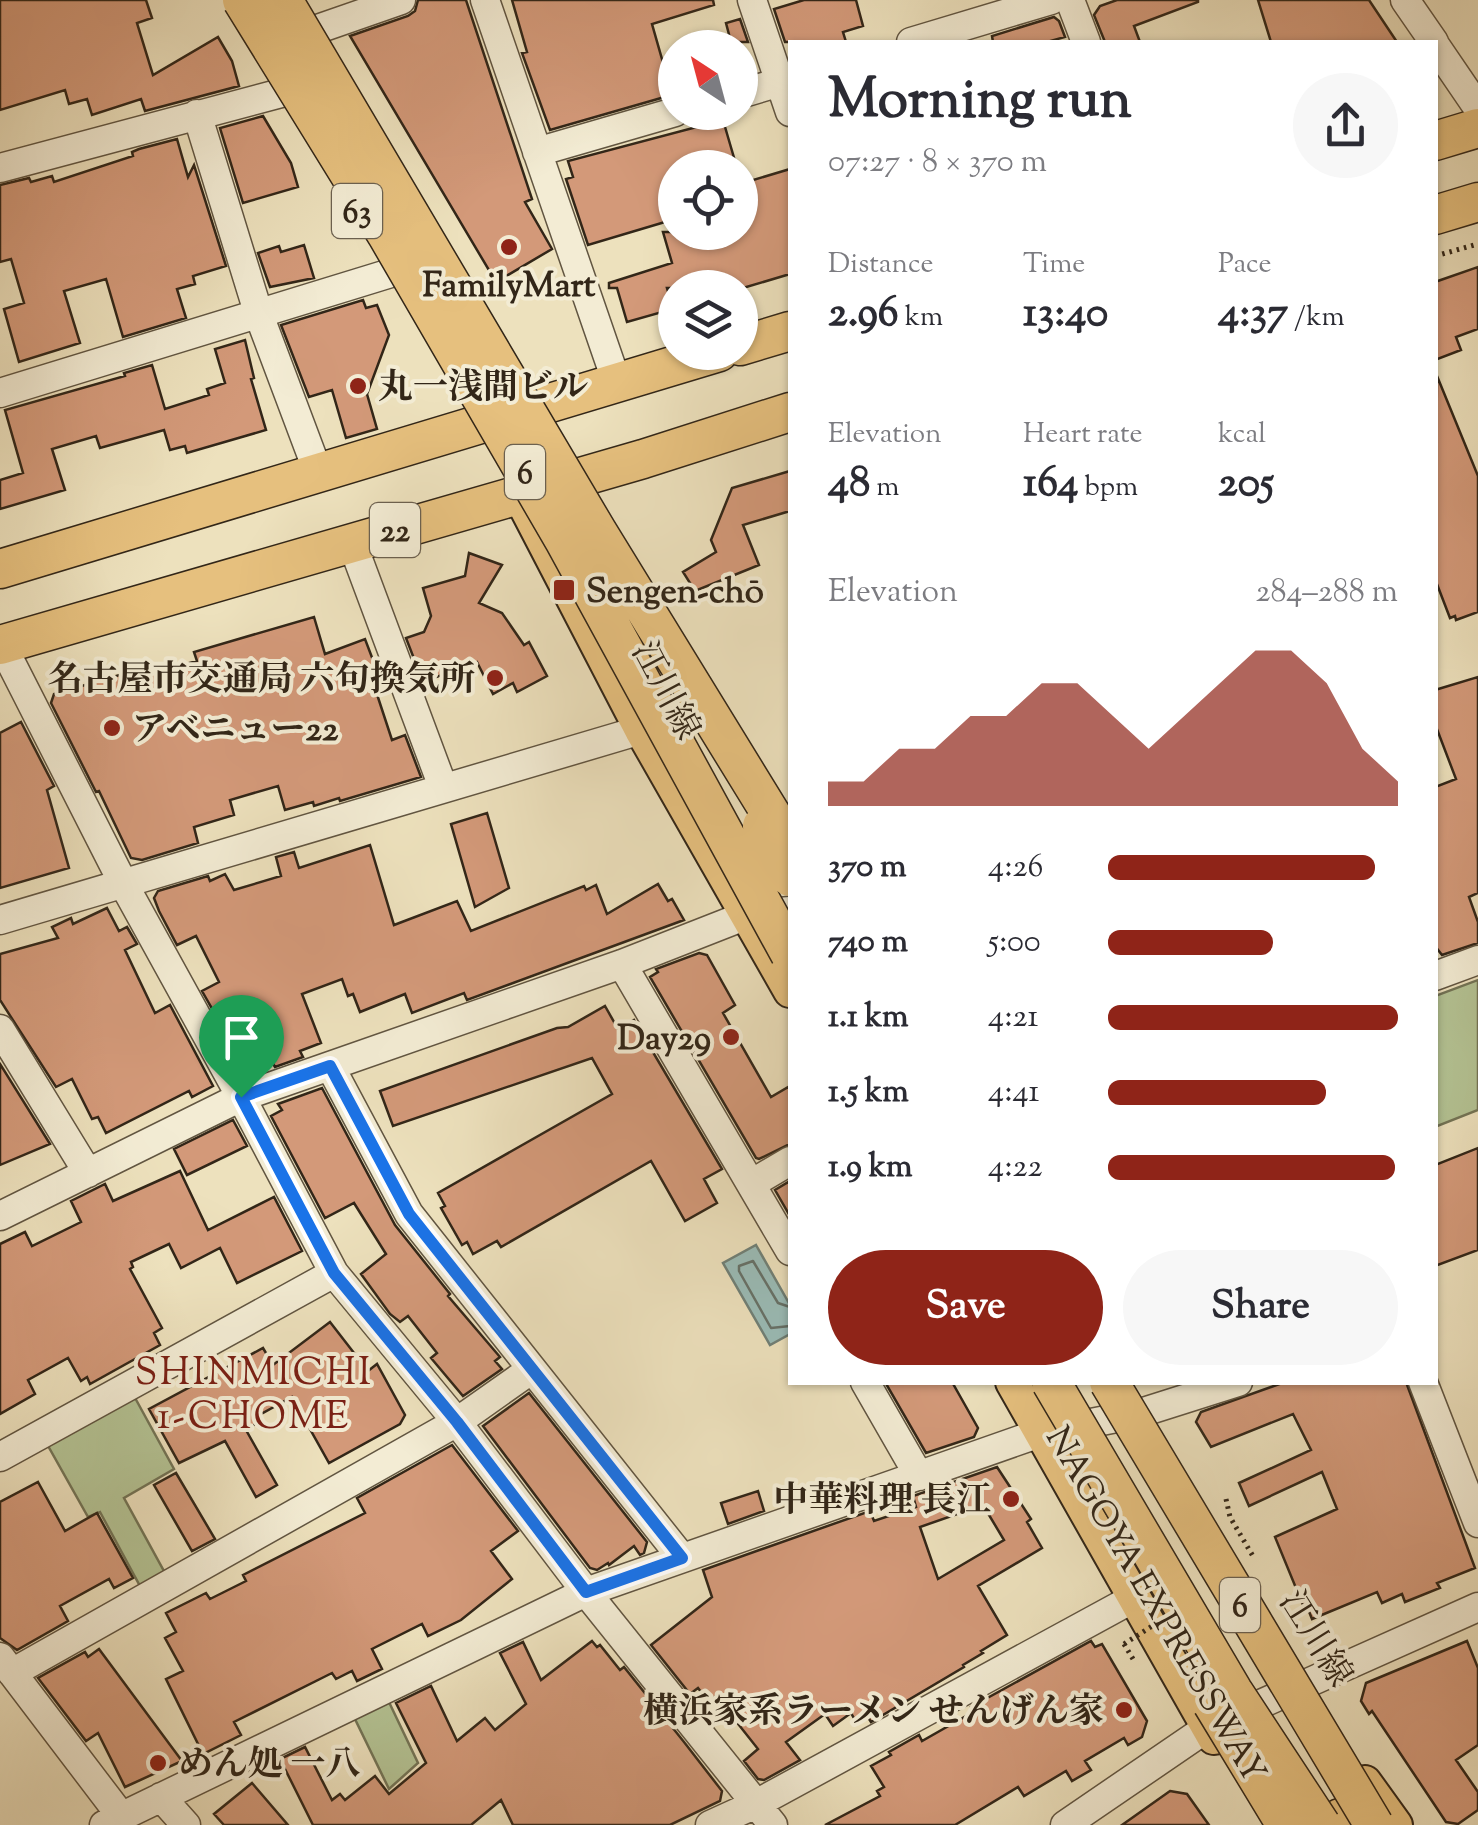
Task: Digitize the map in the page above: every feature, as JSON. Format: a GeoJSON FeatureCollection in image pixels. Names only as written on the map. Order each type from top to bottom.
{"type":"FeatureCollection","features":[{"type":"Feature","properties":{"kind":"highway","name":"6"},"geometry":{"type":"LineString","coordinates":[[242,0],[387,235],[581,535],[788,842]]}},
{"type":"Feature","properties":{"kind":"highway","name":"6"},"geometry":{"type":"LineString","coordinates":[[283,0],[581,535],[788,950]]}},
{"type":"Feature","properties":{"kind":"highway"},"geometry":{"type":"LineString","coordinates":[[1438,140],[1478,128]]}},
{"type":"Feature","properties":{"kind":"highway"},"geometry":{"type":"LineString","coordinates":[[1438,214],[1478,202]]}},
{"type":"Feature","properties":{"kind":"highway"},"geometry":{"type":"LineString","coordinates":[[758,341],[788,333]]}},
{"type":"Feature","properties":{"kind":"highway","name":"22"},"geometry":{"type":"LineString","coordinates":[[0,569],[660,370]]}},
{"type":"Feature","properties":{"kind":"highway","name":"22"},"geometry":{"type":"LineString","coordinates":[[1,645],[788,413]]}},
{"type":"Feature","properties":{"kind":"highway"},"geometry":{"type":"LineString","coordinates":[[581,535],[788,874]]}},
{"type":"Feature","properties":{"kind":"highway"},"geometry":{"type":"LineString","coordinates":[[581,535],[678,730],[788,924]]}},
{"type":"Feature","properties":{"kind":"highway","name":"NAGOYA EXPRESSWAY"},"geometry":{"type":"LineString","coordinates":[[1030,1385],[1172,1636],[1286,1825]]}},
{"type":"Feature","properties":{"kind":"highway"},"geometry":{"type":"LineString","coordinates":[[1053,1385],[1233,1691],[1345,1823]]}},
{"type":"Feature","properties":{"kind":"highway"},"geometry":{"type":"LineString","coordinates":[[1078,1385],[1250,1680],[1345,1823]]}},
{"type":"Feature","properties":{"kind":"highway","name":"NAGOYA EXPRESSWAY"},"geometry":{"type":"LineString","coordinates":[[1112,1385],[1345,1823]]}},
{"type":"Feature","properties":{"kind":"main road","name":"63"},"geometry":{"type":"LineString","coordinates":[[232,0],[480,424]]}},
{"type":"Feature","properties":{"kind":"main road","name":"63"},"geometry":{"type":"LineString","coordinates":[[294,0],[537,408]]}},
{"type":"Feature","properties":{"kind":"main road","name":"江川線"},"geometry":{"type":"LineString","coordinates":[[537,408],[788,814]]}},
{"type":"Feature","properties":{"kind":"main road","name":"江川線"},"geometry":{"type":"LineString","coordinates":[[480,424],[641,730],[788,988]]}},
{"type":"Feature","properties":{"kind":"main road"},"geometry":{"type":"LineString","coordinates":[[1014,1385],[1208,1728],[1273,1825]]}},
{"type":"Feature","properties":{"kind":"main road","name":"江川線"},"geometry":{"type":"LineString","coordinates":[[1121,1385],[1297,1686],[1396,1825]]}},
{"type":"Feature","properties":{"kind":"street"},"geometry":{"type":"LineString","coordinates":[[312,31],[401,0]]}},
{"type":"Feature","properties":{"kind":"street"},"geometry":{"type":"LineString","coordinates":[[485,0],[617,383]]}},
{"type":"Feature","properties":{"kind":"street"},"geometry":{"type":"LineString","coordinates":[[752,0],[785,80],[758,88]]}},
{"type":"Feature","properties":{"kind":"street"},"geometry":{"type":"LineString","coordinates":[[917,40],[1051,0]]}},
{"type":"Feature","properties":{"kind":"street"},"geometry":{"type":"LineString","coordinates":[[1070,0],[1085,40]]}},
{"type":"Feature","properties":{"kind":"street"},"geometry":{"type":"LineString","coordinates":[[1405,0],[1431,40]]}},
{"type":"Feature","properties":{"kind":"street"},"geometry":{"type":"LineString","coordinates":[[1438,50],[1478,108]]}},
{"type":"Feature","properties":{"kind":"street"},"geometry":{"type":"LineString","coordinates":[[0,168],[286,92]]}},
{"type":"Feature","properties":{"kind":"street"},"geometry":{"type":"LineString","coordinates":[[197,114],[259,315],[318,472]]}},
{"type":"Feature","properties":{"kind":"street"},"geometry":{"type":"LineString","coordinates":[[537,152],[658,117]]}},
{"type":"Feature","properties":{"kind":"street"},"geometry":{"type":"LineString","coordinates":[[0,394],[394,272]]}},
{"type":"Feature","properties":{"kind":"street"},"geometry":{"type":"LineString","coordinates":[[352,542],[443,787]]}},
{"type":"Feature","properties":{"kind":"street"},"geometry":{"type":"LineString","coordinates":[[1,645],[123,884],[334,1273],[457,1422],[586,1592],[764,1814]]}},
{"type":"Feature","properties":{"kind":"street"},"geometry":{"type":"LineString","coordinates":[[0,920],[641,730]]}},
{"type":"Feature","properties":{"kind":"street"},"geometry":{"type":"LineString","coordinates":[[0,1216],[241,1097],[622,964],[746,915],[788,910]]}},
{"type":"Feature","properties":{"kind":"street"},"geometry":{"type":"LineString","coordinates":[[1438,975],[1478,960]]}},
{"type":"Feature","properties":{"kind":"street"},"geometry":{"type":"LineString","coordinates":[[622,964],[788,1248]]}},
{"type":"Feature","properties":{"kind":"street"},"geometry":{"type":"LineString","coordinates":[[4,1042],[88,1173]]}},
{"type":"Feature","properties":{"kind":"street"},"geometry":{"type":"LineString","coordinates":[[330,1066],[409,1214],[682,1558]]}},
{"type":"Feature","properties":{"kind":"street"},"geometry":{"type":"LineString","coordinates":[[751,1184],[788,1162]]}},
{"type":"Feature","properties":{"kind":"street"},"geometry":{"type":"LineString","coordinates":[[0,1457],[334,1273]]}},
{"type":"Feature","properties":{"kind":"street"},"geometry":{"type":"LineString","coordinates":[[532,1369],[457,1422],[6,1665],[112,1820],[586,1592],[1040,1433],[1137,1414],[1229,1385]]}},
{"type":"Feature","properties":{"kind":"street"},"geometry":{"type":"LineString","coordinates":[[867,1385],[919,1476]]}},
{"type":"Feature","properties":{"kind":"street"},"geometry":{"type":"LineString","coordinates":[[1424,1385],[1478,1523]]}},
{"type":"Feature","properties":{"kind":"street"},"geometry":{"type":"LineString","coordinates":[[710,1825],[764,1814],[1134,1598]]}},
{"type":"Feature","properties":{"kind":"street"},"geometry":{"type":"LineString","coordinates":[[1064,1825],[1208,1728],[1478,1607]]}},
{"type":"Feature","properties":{"kind":"street"},"geometry":{"type":"LineString","coordinates":[[161,1797],[186,1825]]}},
{"type":"Feature","properties":{"kind":"path"},"geometry":{"type":"LineString","coordinates":[[1438,256],[1478,244]]}},
{"type":"Feature","properties":{"kind":"path"},"geometry":{"type":"LineString","coordinates":[[1226,1499],[1230,1516],[1255,1560]]}},
{"type":"Feature","properties":{"kind":"green space"},"geometry":{"type":"Polygon","coordinates":[[[1478,980],[1478,1110],[1438,1126],[1438,995],[1478,980]]]}},
{"type":"Feature","properties":{"kind":"green space"},"geometry":{"type":"Polygon","coordinates":[[[134,1396],[174,1469],[124,1498],[165,1573],[140,1586],[100,1512],[88,1517],[47,1444],[134,1396]]]}},
{"type":"Feature","properties":{"kind":"green space"},"geometry":{"type":"Polygon","coordinates":[[[388,1700],[418,1763],[389,1789],[354,1717],[388,1700]]]}},
{"type":"Feature","properties":{"kind":"water"},"geometry":{"type":"Polygon","coordinates":[[[756,1245],[788,1301],[788,1335],[770,1345],[723,1263],[756,1245]]]}},
{"type":"Feature","properties":{"kind":"building"},"geometry":{"type":"Polygon","coordinates":[[[0,0],[146,0],[152,18],[137,23],[153,75],[218,37],[232,61],[239,86],[145,111],[141,99],[92,115],[87,99],[69,104],[65,90],[0,110],[0,0]]]}},
{"type":"Feature","properties":{"kind":"building"},"geometry":{"type":"Polygon","coordinates":[[[418,0],[466,0],[532,199],[525,202],[552,249],[496,282],[350,36],[408,16],[415,11],[418,0]]]}},
{"type":"Feature","properties":{"kind":"building"},"geometry":{"type":"Polygon","coordinates":[[[512,0],[713,0],[714,5],[652,24],[658,45],[658,99],[550,130],[522,53],[527,52],[512,0]]]}},
{"type":"Feature","properties":{"kind":"building"},"geometry":{"type":"Polygon","coordinates":[[[804,0],[856,0],[863,26],[843,32],[845,40],[785,42],[774,9],[804,0]]]}},
{"type":"Feature","properties":{"kind":"building"},"geometry":{"type":"Polygon","coordinates":[[[1117,0],[1198,0],[1134,26],[1139,40],[1104,40],[1094,15],[1100,6],[1117,0]]]}},
{"type":"Feature","properties":{"kind":"building"},"geometry":{"type":"Polygon","coordinates":[[[1258,0],[1369,0],[1396,40],[1270,40],[1258,0]]]}},
{"type":"Feature","properties":{"kind":"building"},"geometry":{"type":"Polygon","coordinates":[[[1054,17],[1065,37],[993,40],[992,36],[1054,17]]]}},
{"type":"Feature","properties":{"kind":"building"},"geometry":{"type":"Polygon","coordinates":[[[740,19],[744,30],[728,30],[726,23],[740,19]]]}},
{"type":"Feature","properties":{"kind":"building"},"geometry":{"type":"Polygon","coordinates":[[[263,116],[291,163],[298,187],[243,203],[220,128],[263,116]]]}},
{"type":"Feature","properties":{"kind":"building"},"geometry":{"type":"Polygon","coordinates":[[[685,130],[726,130],[732,150],[658,150],[658,224],[588,245],[566,179],[573,177],[568,161],[685,130]]]}},
{"type":"Feature","properties":{"kind":"building"},"geometry":{"type":"Polygon","coordinates":[[[177,139],[188,177],[194,165],[226,266],[193,276],[195,284],[177,289],[186,318],[123,337],[106,279],[64,291],[80,343],[19,362],[4,309],[24,303],[11,259],[0,262],[0,185],[52,176],[54,182],[133,156],[132,152],[139,149],[177,139]]]}},
{"type":"Feature","properties":{"kind":"building"},"geometry":{"type":"Polygon","coordinates":[[[788,170],[788,275],[758,284],[758,270],[658,270],[658,313],[627,322],[617,288],[609,288],[609,283],[672,263],[668,250],[758,250],[758,179],[788,170]]]}},
{"type":"Feature","properties":{"kind":"building"},"geometry":{"type":"Polygon","coordinates":[[[304,245],[314,278],[270,287],[258,253],[279,246],[281,252],[304,245]]]}},
{"type":"Feature","properties":{"kind":"building"},"geometry":{"type":"Polygon","coordinates":[[[1478,267],[1478,329],[1456,337],[1461,350],[1438,359],[1438,281],[1478,267]]]}},
{"type":"Feature","properties":{"kind":"building"},"geometry":{"type":"Polygon","coordinates":[[[363,300],[366,308],[377,305],[389,335],[367,394],[377,429],[346,438],[332,390],[309,397],[281,325],[363,300]]]}},
{"type":"Feature","properties":{"kind":"building"},"geometry":{"type":"Polygon","coordinates":[[[245,340],[254,378],[251,379],[266,430],[187,453],[185,446],[170,450],[164,430],[100,448],[96,436],[52,449],[65,490],[0,509],[0,480],[23,473],[5,410],[152,365],[165,409],[209,395],[207,389],[225,383],[215,349],[245,340]]]}},
{"type":"Feature","properties":{"kind":"building"},"geometry":{"type":"Polygon","coordinates":[[[1438,378],[1478,476],[1478,612],[1456,620],[1455,616],[1450,618],[1438,587],[1438,378]]]}},
{"type":"Feature","properties":{"kind":"building"},"geometry":{"type":"Polygon","coordinates":[[[788,472],[788,512],[743,525],[759,565],[695,591],[683,572],[716,552],[711,540],[732,488],[788,472]]]}},
{"type":"Feature","properties":{"kind":"building"},"geometry":{"type":"Polygon","coordinates":[[[469,553],[502,565],[479,603],[502,613],[524,645],[529,642],[547,676],[517,692],[513,683],[493,694],[477,662],[423,682],[406,638],[424,632],[431,616],[423,588],[465,576],[469,553]]]}},
{"type":"Feature","properties":{"kind":"building"},"geometry":{"type":"Polygon","coordinates":[[[314,617],[325,654],[365,639],[376,668],[369,670],[392,740],[405,735],[421,777],[340,801],[339,798],[314,806],[313,802],[285,810],[278,786],[230,800],[234,815],[194,827],[198,843],[142,860],[131,858],[51,703],[54,694],[154,665],[156,672],[197,661],[194,652],[314,617]]]}},
{"type":"Feature","properties":{"kind":"building"},"geometry":{"type":"Polygon","coordinates":[[[1478,677],[1478,893],[1469,897],[1478,922],[1478,943],[1442,955],[1438,950],[1438,786],[1456,779],[1438,732],[1438,689],[1478,677]]]}},
{"type":"Feature","properties":{"kind":"building"},"geometry":{"type":"Polygon","coordinates":[[[21,722],[54,786],[47,790],[69,868],[0,888],[0,733],[21,722]]]}},
{"type":"Feature","properties":{"kind":"building"},"geometry":{"type":"Polygon","coordinates":[[[487,813],[509,888],[475,907],[451,824],[487,813]]]}},
{"type":"Feature","properties":{"kind":"building"},"geometry":{"type":"Polygon","coordinates":[[[370,845],[394,925],[457,901],[471,931],[584,886],[586,890],[596,885],[607,914],[658,884],[684,920],[467,1000],[464,993],[412,1013],[405,994],[360,1012],[342,979],[302,994],[321,1043],[300,1051],[303,1057],[275,1067],[272,1062],[251,1072],[202,991],[219,982],[196,936],[177,945],[154,898],[158,891],[208,876],[210,881],[225,874],[234,890],[281,876],[276,857],[294,852],[299,868],[370,845]]]}},
{"type":"Feature","properties":{"kind":"building"},"geometry":{"type":"Polygon","coordinates":[[[107,908],[119,931],[127,927],[137,944],[125,950],[155,1013],[170,1005],[213,1086],[192,1097],[189,1091],[106,1133],[98,1117],[92,1119],[72,1079],[56,1087],[0,1000],[0,954],[58,938],[52,927],[71,918],[73,924],[107,908]]]}},
{"type":"Feature","properties":{"kind":"building"},"geometry":{"type":"Polygon","coordinates":[[[699,953],[707,955],[735,1005],[723,1013],[771,1097],[788,1087],[788,1145],[756,1158],[650,977],[658,972],[656,969],[699,953]]]}},
{"type":"Feature","properties":{"kind":"building"},"geometry":{"type":"Polygon","coordinates":[[[605,1006],[618,1029],[634,1020],[722,1169],[704,1179],[717,1203],[685,1221],[651,1161],[501,1247],[497,1241],[473,1254],[467,1242],[462,1245],[441,1208],[445,1206],[438,1193],[612,1094],[592,1058],[393,1126],[380,1091],[568,1027],[605,1006]]]}},
{"type":"Feature","properties":{"kind":"building"},"geometry":{"type":"Polygon","coordinates":[[[0,1064],[50,1144],[0,1165],[0,1064]]]}},
{"type":"Feature","properties":{"kind":"building"},"geometry":{"type":"Polygon","coordinates":[[[322,1088],[395,1225],[500,1357],[495,1361],[502,1369],[463,1396],[431,1358],[437,1353],[408,1316],[400,1322],[390,1314],[361,1274],[386,1254],[354,1203],[325,1218],[271,1116],[282,1110],[278,1104],[322,1088]]]}},
{"type":"Feature","properties":{"kind":"building"},"geometry":{"type":"Polygon","coordinates":[[[233,1120],[247,1146],[187,1175],[174,1149],[233,1120]]]}},
{"type":"Feature","properties":{"kind":"building"},"geometry":{"type":"Polygon","coordinates":[[[1478,1148],[1478,1250],[1438,1265],[1438,1164],[1478,1148]]]}},
{"type":"Feature","properties":{"kind":"building"},"geometry":{"type":"Polygon","coordinates":[[[180,1171],[208,1230],[274,1197],[302,1251],[237,1283],[220,1248],[181,1268],[169,1244],[131,1262],[130,1269],[162,1328],[154,1333],[160,1345],[90,1384],[87,1377],[81,1381],[68,1358],[28,1380],[35,1394],[0,1414],[0,1244],[25,1232],[32,1246],[81,1222],[71,1201],[105,1184],[113,1201],[180,1171]]]}},
{"type":"Feature","properties":{"kind":"building"},"geometry":{"type":"Polygon","coordinates":[[[788,1182],[788,1213],[775,1190],[788,1182]]]}},
{"type":"Feature","properties":{"kind":"building"},"geometry":{"type":"Polygon","coordinates":[[[330,1322],[368,1371],[377,1364],[405,1415],[400,1424],[329,1463],[292,1397],[254,1418],[257,1423],[246,1430],[277,1485],[256,1497],[225,1441],[179,1463],[149,1409],[263,1348],[273,1365],[330,1322]]]}},
{"type":"Feature","properties":{"kind":"building"},"geometry":{"type":"Polygon","coordinates":[[[887,1385],[954,1385],[978,1428],[974,1437],[926,1453],[887,1385]]]}},
{"type":"Feature","properties":{"kind":"building"},"geometry":{"type":"Polygon","coordinates":[[[1277,1385],[1407,1385],[1475,1568],[1437,1583],[1440,1588],[1405,1602],[1402,1594],[1382,1603],[1377,1592],[1312,1619],[1275,1537],[1337,1509],[1322,1472],[1249,1506],[1239,1483],[1311,1450],[1293,1414],[1211,1447],[1196,1422],[1201,1412],[1277,1385]]]}},
{"type":"Feature","properties":{"kind":"building"},"geometry":{"type":"Polygon","coordinates":[[[529,1393],[647,1542],[644,1553],[640,1555],[634,1546],[609,1565],[597,1570],[590,1568],[483,1426],[529,1393]]]}},
{"type":"Feature","properties":{"kind":"building"},"geometry":{"type":"Polygon","coordinates":[[[452,1445],[518,1531],[491,1551],[512,1579],[461,1620],[428,1636],[422,1624],[372,1649],[382,1669],[357,1681],[352,1671],[336,1679],[332,1673],[234,1722],[241,1735],[203,1754],[166,1679],[183,1671],[165,1638],[176,1632],[166,1613],[206,1593],[210,1599],[246,1581],[243,1575],[365,1513],[357,1498],[452,1445]]]}},
{"type":"Feature","properties":{"kind":"building"},"geometry":{"type":"Polygon","coordinates":[[[997,1467],[1031,1519],[1027,1522],[1042,1548],[978,1586],[1007,1635],[964,1667],[871,1722],[866,1714],[855,1720],[851,1713],[833,1726],[825,1714],[786,1742],[800,1760],[764,1780],[758,1779],[744,1761],[758,1749],[716,1696],[709,1702],[698,1688],[690,1694],[651,1645],[712,1597],[703,1570],[870,1511],[874,1521],[916,1507],[913,1496],[997,1467]],[[983,1505],[920,1527],[938,1579],[1004,1540],[983,1505]]]}},
{"type":"Feature","properties":{"kind":"building"},"geometry":{"type":"Polygon","coordinates":[[[176,1473],[215,1539],[192,1551],[154,1485],[176,1473]]]}},
{"type":"Feature","properties":{"kind":"building"},"geometry":{"type":"Polygon","coordinates":[[[38,1482],[65,1531],[97,1513],[133,1578],[114,1588],[109,1579],[60,1606],[68,1621],[17,1650],[0,1638],[0,1502],[38,1482]]]}},
{"type":"Feature","properties":{"kind":"building"},"geometry":{"type":"Polygon","coordinates":[[[758,1491],[764,1511],[728,1524],[721,1503],[758,1491]]]}},
{"type":"Feature","properties":{"kind":"building"},"geometry":{"type":"Polygon","coordinates":[[[592,1641],[620,1670],[624,1667],[684,1742],[722,1791],[720,1801],[670,1825],[513,1825],[501,1800],[471,1825],[313,1825],[280,1759],[305,1747],[332,1800],[340,1794],[345,1800],[375,1776],[389,1794],[426,1763],[396,1703],[431,1686],[457,1741],[485,1718],[495,1730],[526,1704],[500,1653],[523,1642],[541,1680],[592,1641]]]}},
{"type":"Feature","properties":{"kind":"building"},"geometry":{"type":"Polygon","coordinates":[[[1091,1641],[1095,1647],[1102,1644],[1147,1721],[1142,1737],[1128,1745],[1124,1738],[1085,1761],[1091,1770],[1072,1781],[1066,1771],[1024,1796],[1018,1787],[955,1825],[825,1825],[880,1796],[877,1791],[884,1787],[871,1766],[891,1755],[889,1752],[919,1735],[922,1741],[973,1712],[971,1707],[1091,1641]]]}},
{"type":"Feature","properties":{"kind":"building"},"geometry":{"type":"Polygon","coordinates":[[[1467,1641],[1478,1668],[1478,1745],[1456,1760],[1478,1792],[1478,1810],[1458,1824],[1446,1822],[1372,1711],[1369,1714],[1361,1701],[1366,1683],[1467,1641]]]}},
{"type":"Feature","properties":{"kind":"building"},"geometry":{"type":"Polygon","coordinates":[[[99,1649],[182,1761],[125,1787],[98,1733],[86,1741],[38,1678],[85,1652],[88,1657],[99,1649]]]}},
{"type":"Feature","properties":{"kind":"building"},"geometry":{"type":"Polygon","coordinates":[[[252,1783],[288,1825],[224,1825],[214,1814],[252,1783]]]}},
{"type":"Feature","properties":{"kind":"building"},"geometry":{"type":"Polygon","coordinates":[[[1170,1791],[1187,1794],[1209,1825],[1122,1825],[1170,1791]]]}},
{"type":"Feature","properties":{"kind":"place","name":"FamilyMart"},"geometry":{"type":"Point","coordinates":[509,247]}},
{"type":"Feature","properties":{"kind":"place","name":"丸一浅間ビル"},"geometry":{"type":"Point","coordinates":[358,386]}},
{"type":"Feature","properties":{"kind":"place","name":"Sengen-chō"},"geometry":{"type":"Point","coordinates":[564,590]}},
{"type":"Feature","properties":{"kind":"place","name":"名古屋市交通局 六句換気所"},"geometry":{"type":"Point","coordinates":[495,678]}},
{"type":"Feature","properties":{"kind":"place","name":"アベニュー22"},"geometry":{"type":"Point","coordinates":[112,728]}},
{"type":"Feature","properties":{"kind":"place","name":"Day29"},"geometry":{"type":"Point","coordinates":[731,1037]}},
{"type":"Feature","properties":{"kind":"place","name":"中華料理 長江"},"geometry":{"type":"Point","coordinates":[1011,1499]}},
{"type":"Feature","properties":{"kind":"place","name":"横浜家系ラーメン せんげん家"},"geometry":{"type":"Point","coordinates":[1124,1710]}},
{"type":"Feature","properties":{"kind":"place","name":"めん処 一八"},"geometry":{"type":"Point","coordinates":[158,1763]}},
{"type":"Feature","properties":{"kind":"district","name":"SHINMICHI 1-CHOME"},"geometry":{"type":"Point","coordinates":[254,1393]}},
{"type":"Feature","properties":{"kind":"route"},"geometry":{"type":"LineString","coordinates":[[330,1066],[409,1214],[682,1558],[586,1592],[457,1422],[334,1273],[241,1097],[330,1066]]}}]}
